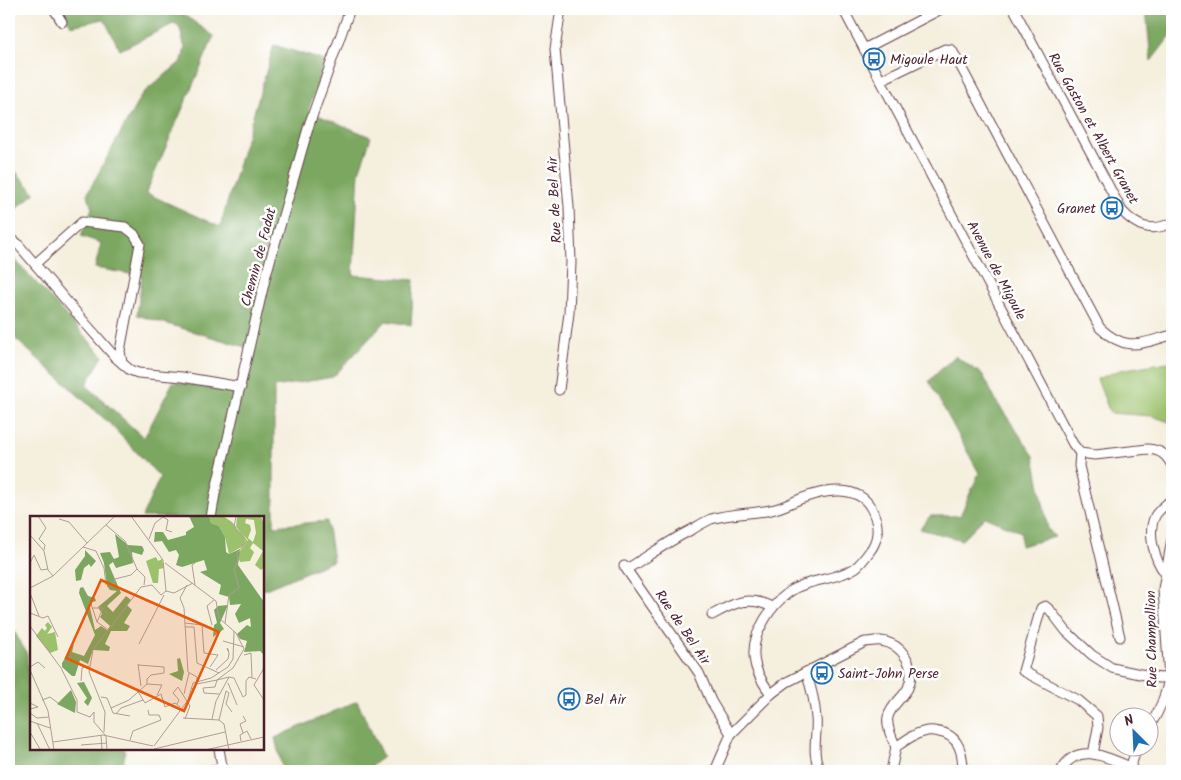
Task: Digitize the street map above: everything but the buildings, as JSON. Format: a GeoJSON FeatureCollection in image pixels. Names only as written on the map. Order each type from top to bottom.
{"type":"FeatureCollection","features":[{"type":"Feature","properties":{"kind":"street"},"geometry":{"type":"LineString","coordinates":[[54,9],[62,22]]}},
{"type":"Feature","properties":{"kind":"street","name":"Chemin de Fadat"},"geometry":{"type":"LineString","coordinates":[[211,516],[266,275],[306,134],[350,9]]}},
{"type":"Feature","properties":{"kind":"street","name":"Rue de Bel Air"},"geometry":{"type":"LineString","coordinates":[[558,390],[568,313],[571,262],[569,207],[555,49],[561,9]]}},
{"type":"Feature","properties":{"kind":"street","name":"Avenue de Migoule"},"geometry":{"type":"LineString","coordinates":[[843,9],[1080,454]]}},
{"type":"Feature","properties":{"kind":"street"},"geometry":{"type":"LineString","coordinates":[[864,49],[942,9]]}},
{"type":"Feature","properties":{"kind":"street","name":"Rue Gaston et Albert Granet"},"geometry":{"type":"LineString","coordinates":[[1014,9],[1122,211],[1133,223],[1147,228],[1172,223]]}},
{"type":"Feature","properties":{"kind":"street"},"geometry":{"type":"LineString","coordinates":[[881,80],[945,49],[952,50],[1100,328],[1109,336],[1122,343],[1135,344],[1172,335]]}},
{"type":"Feature","properties":{"kind":"street"},"geometry":{"type":"LineString","coordinates":[[35,264],[82,222],[125,227],[134,234],[140,244],[120,350],[122,363]]}},
{"type":"Feature","properties":{"kind":"street"},"geometry":{"type":"LineString","coordinates":[[9,238],[17,243],[115,358],[130,370],[138,373],[182,377],[241,387]]}},
{"type":"Feature","properties":{"kind":"street"},"geometry":{"type":"LineString","coordinates":[[1120,637],[1078,466],[1080,454],[1095,455],[1152,449],[1161,451],[1166,455],[1172,466]]}},
{"type":"Feature","properties":{"kind":"street","name":"Rue de Bel Air"},"geometry":{"type":"LineString","coordinates":[[731,734],[711,701],[699,674],[625,567],[674,538],[710,520],[746,512],[773,510],[823,492],[844,491],[856,494],[868,503],[878,528],[875,543],[864,559],[855,568],[807,583],[789,592],[772,607]]}},
{"type":"Feature","properties":{"kind":"street"},"geometry":{"type":"LineString","coordinates":[[1165,573],[1159,565],[1151,530],[1157,513],[1172,499]]}},
{"type":"Feature","properties":{"kind":"street","name":"Rue Champollion"},"geometry":{"type":"LineString","coordinates":[[1158,712],[1171,677],[1163,605],[1165,573],[1172,539]]}},
{"type":"Feature","properties":{"kind":"street"},"geometry":{"type":"LineString","coordinates":[[712,615],[740,601],[753,600],[772,607],[761,625],[755,641],[753,656],[756,672],[771,694]]}},
{"type":"Feature","properties":{"kind":"street"},"geometry":{"type":"LineString","coordinates":[[1093,754],[1098,728],[1097,716],[1078,700],[1022,671],[1041,608],[1045,606],[1050,610],[1066,631],[1092,655],[1112,668],[1160,678],[1171,677]]}},
{"type":"Feature","properties":{"kind":"street"},"geometry":{"type":"LineString","coordinates":[[715,771],[731,734],[771,694],[787,682],[865,642],[879,640],[891,643],[901,649],[909,661],[911,674],[907,688],[888,717],[889,731],[896,747],[891,771]]}},
{"type":"Feature","properties":{"kind":"street"},"geometry":{"type":"LineString","coordinates":[[806,672],[812,690],[816,720],[814,751],[822,771]]}},
{"type":"Feature","properties":{"kind":"street"},"geometry":{"type":"LineString","coordinates":[[896,747],[913,736],[929,730],[949,733],[957,743],[962,756],[963,771]]}},
{"type":"Feature","properties":{"kind":"street"},"geometry":{"type":"LineString","coordinates":[[210,771],[222,769],[218,750]]}},
{"type":"Feature","properties":{"kind":"street"},"geometry":{"type":"LineString","coordinates":[[1061,771],[1064,765],[1074,757],[1087,753],[1100,754],[1129,769]]}},
{"type":"Feature","properties":{"kind":"green space"},"geometry":{"type":"Polygon","coordinates":[[[62,9],[176,9],[214,36],[146,193],[220,227],[274,45],[325,61],[308,111],[371,137],[359,172],[353,275],[414,280],[411,325],[386,321],[333,377],[274,387],[274,526],[327,521],[333,561],[264,590],[264,516],[142,516],[160,477],[109,423],[9,333],[9,253],[103,356],[86,385],[144,438],[173,382],[242,392],[252,349],[137,315],[142,276],[95,268],[101,243],[81,236],[92,208],[87,194],[142,94],[182,61],[185,48],[180,29],[175,23],[120,50],[104,19],[71,26],[62,9]]]}},
{"type":"Feature","properties":{"kind":"green space"},"geometry":{"type":"Polygon","coordinates":[[[1146,9],[1172,9],[1172,34],[1151,61],[1146,9]]]}},
{"type":"Feature","properties":{"kind":"green space"},"geometry":{"type":"Polygon","coordinates":[[[15,171],[35,193],[9,215],[9,175],[15,171]]]}},
{"type":"Feature","properties":{"kind":"green space"},"geometry":{"type":"Polygon","coordinates":[[[955,356],[983,375],[996,401],[1034,456],[1048,529],[1055,537],[1021,546],[1021,532],[985,517],[962,540],[920,529],[930,516],[960,516],[979,473],[929,381],[955,356]]]}},
{"type":"Feature","properties":{"kind":"green space"},"geometry":{"type":"Polygon","coordinates":[[[1168,362],[1172,373],[1172,423],[1152,416],[1110,413],[1097,379],[1120,370],[1168,362]]]}},
{"type":"Feature","properties":{"kind":"green space"},"geometry":{"type":"Polygon","coordinates":[[[14,631],[27,654],[30,750],[125,750],[123,771],[9,771],[9,669],[14,631]]]}},
{"type":"Feature","properties":{"kind":"green space"},"geometry":{"type":"Polygon","coordinates":[[[357,701],[383,757],[364,771],[283,771],[275,738],[357,701]]]}},
{"type":"Feature","properties":{"kind":"place","name":"Migoule Haut"},"geometry":{"type":"Point","coordinates":[874,59]}},
{"type":"Feature","properties":{"kind":"place","name":"Granet"},"geometry":{"type":"Point","coordinates":[1112,208]}},
{"type":"Feature","properties":{"kind":"place","name":"Saint-John Perse"},"geometry":{"type":"Point","coordinates":[822,673]}},
{"type":"Feature","properties":{"kind":"place","name":"Bel Air"},"geometry":{"type":"Point","coordinates":[569,699]}}]}
